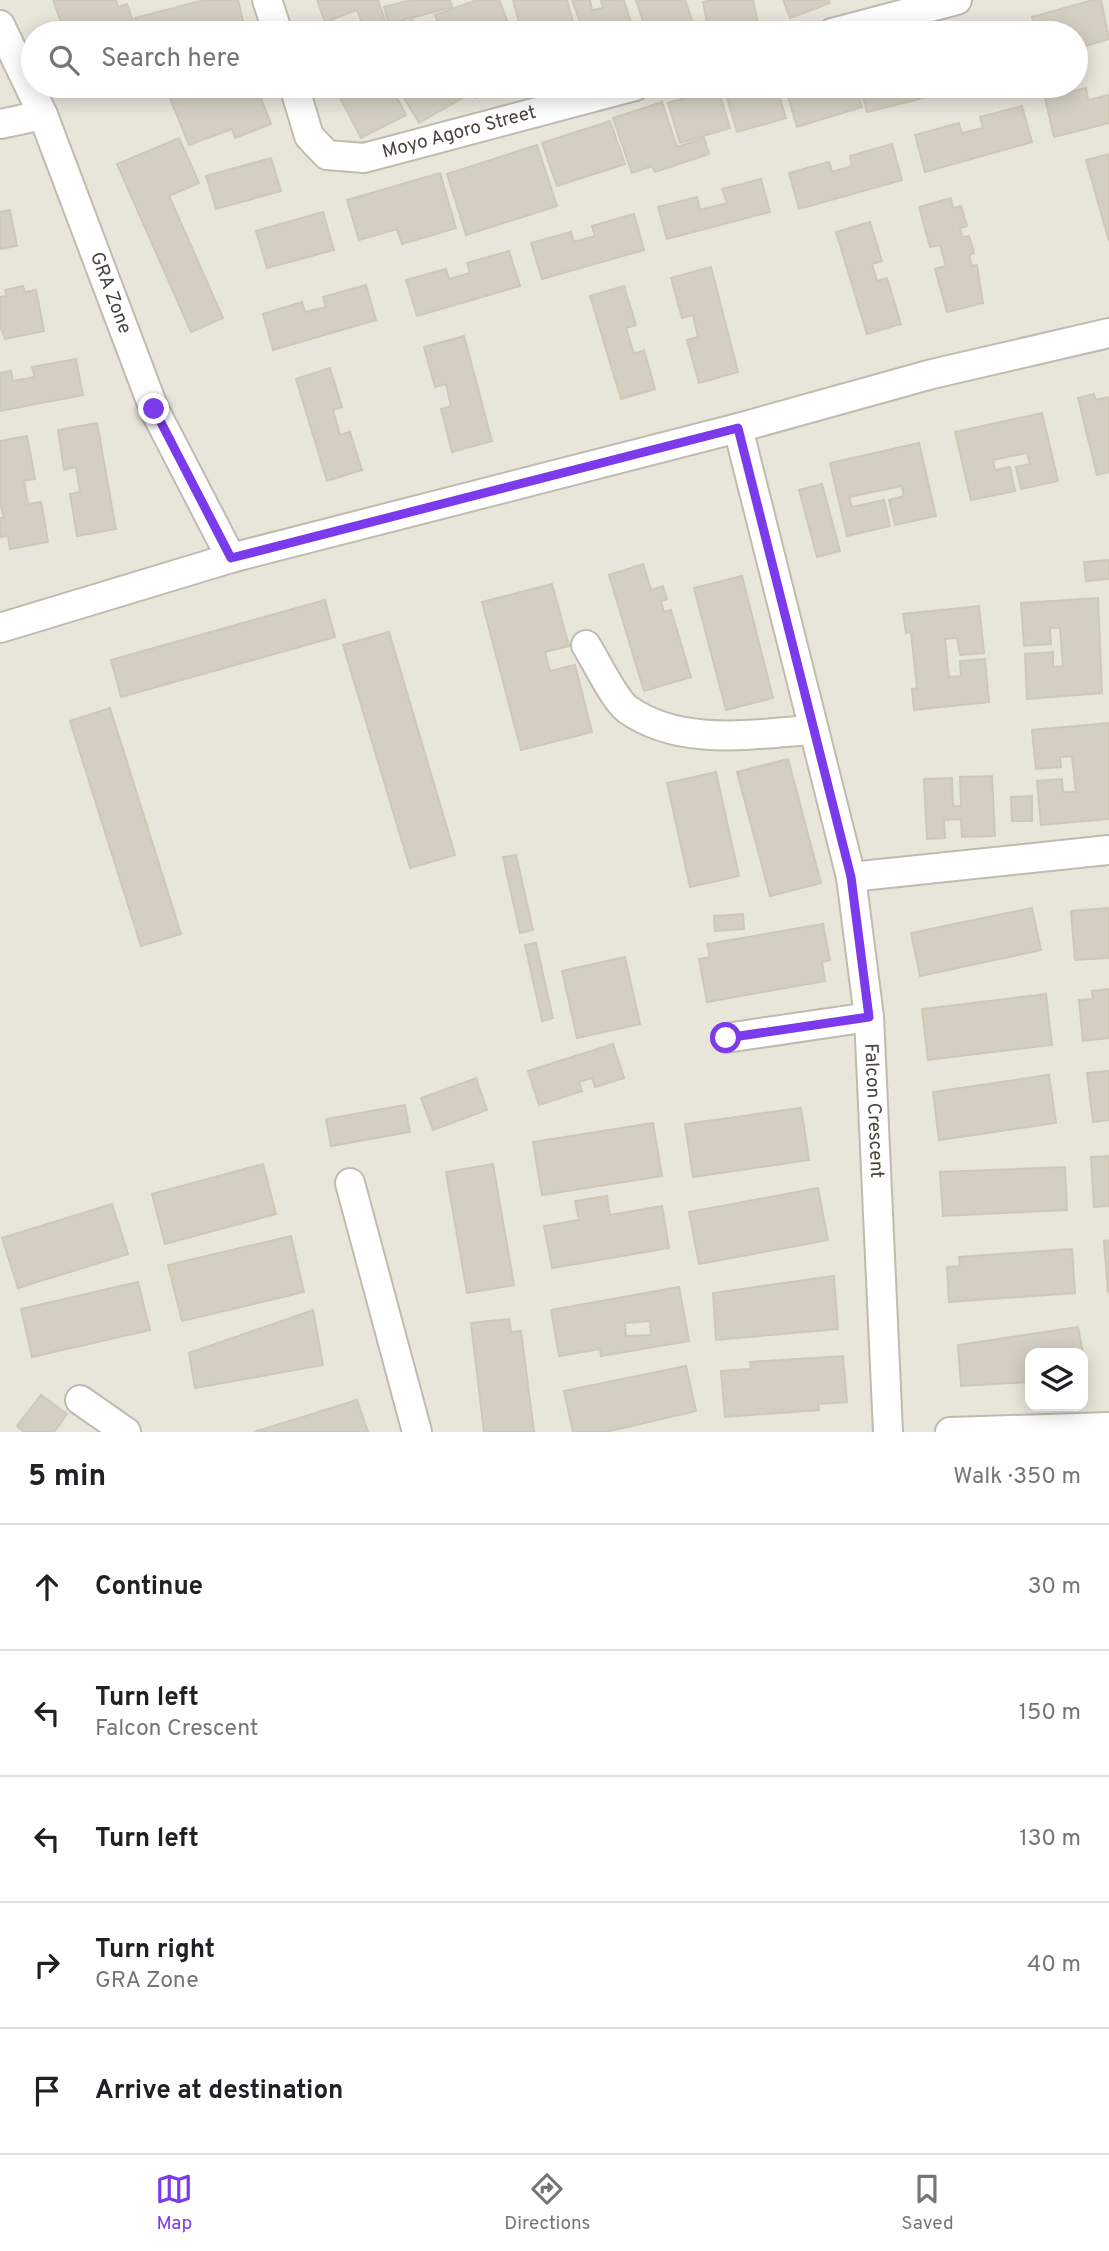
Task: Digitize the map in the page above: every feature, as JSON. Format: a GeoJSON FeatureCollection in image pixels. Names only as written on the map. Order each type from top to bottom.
{"type":"FeatureCollection","features":[{"type":"Feature","properties":{"kind":"street"},"geometry":{"type":"LineString","coordinates":[[267,0],[274,21]]}},
{"type":"Feature","properties":{"kind":"street"},"geometry":{"type":"LineString","coordinates":[[877,21],[957,0]]}},
{"type":"Feature","properties":{"kind":"street","name":"GRA Zone"},"geometry":{"type":"LineString","coordinates":[[0,25],[21,69]]}},
{"type":"Feature","properties":{"kind":"street","name":"GRA Zone"},"geometry":{"type":"LineString","coordinates":[[35,98],[154,409],[231,558]]}},
{"type":"Feature","properties":{"kind":"street","name":"Moyo Agoro Street"},"geometry":{"type":"LineString","coordinates":[[298,98],[309,136],[327,155],[364,158],[590,98]]}},
{"type":"Feature","properties":{"kind":"street"},"geometry":{"type":"LineString","coordinates":[[0,124],[43,115]]}},
{"type":"Feature","properties":{"kind":"street"},"geometry":{"type":"LineString","coordinates":[[0,628],[231,558],[738,428],[932,374],[1109,333]]}},
{"type":"Feature","properties":{"kind":"street","name":"Falcon Crescent"},"geometry":{"type":"LineString","coordinates":[[738,428],[851,877],[869,1017],[888,1432]]}},
{"type":"Feature","properties":{"kind":"street"},"geometry":{"type":"LineString","coordinates":[[586,645],[625,708],[671,730],[720,736],[812,730]]}},
{"type":"Feature","properties":{"kind":"street"},"geometry":{"type":"LineString","coordinates":[[851,877],[1109,850]]}},
{"type":"Feature","properties":{"kind":"street"},"geometry":{"type":"LineString","coordinates":[[726,1038],[869,1017]]}},
{"type":"Feature","properties":{"kind":"street"},"geometry":{"type":"LineString","coordinates":[[350,1183],[416,1432]]}},
{"type":"Feature","properties":{"kind":"street"},"geometry":{"type":"LineString","coordinates":[[80,1400],[125,1432]]}},
{"type":"Feature","properties":{"kind":"street"},"geometry":{"type":"LineString","coordinates":[[950,1432],[1109,1427]]}},
{"type":"Feature","properties":{"kind":"shaded area"},"geometry":{"type":"Polygon","coordinates":[[[0,0],[1109,0],[1109,1432],[0,1432],[0,0]]]}},
{"type":"Feature","properties":{"kind":"building"},"geometry":{"type":"Polygon","coordinates":[[[53,0],[116,0],[118,7],[127,4],[133,21],[61,21],[53,0]]]}},
{"type":"Feature","properties":{"kind":"building"},"geometry":{"type":"Polygon","coordinates":[[[204,0],[238,0],[243,21],[136,21],[135,18],[204,0]]]}},
{"type":"Feature","properties":{"kind":"building"},"geometry":{"type":"Polygon","coordinates":[[[317,0],[378,0],[385,21],[361,21],[357,10],[325,21],[317,0]]]}},
{"type":"Feature","properties":{"kind":"building"},"geometry":{"type":"Polygon","coordinates":[[[411,0],[450,0],[452,7],[400,21],[388,21],[384,7],[411,0]]]}},
{"type":"Feature","properties":{"kind":"building"},"geometry":{"type":"Polygon","coordinates":[[[477,0],[499,0],[507,20],[437,21],[435,15],[477,0]]]}},
{"type":"Feature","properties":{"kind":"building"},"geometry":{"type":"Polygon","coordinates":[[[513,0],[567,0],[573,21],[519,21],[513,0]]]}},
{"type":"Feature","properties":{"kind":"building"},"geometry":{"type":"Polygon","coordinates":[[[572,0],[590,0],[592,10],[603,8],[601,0],[624,0],[630,21],[580,21],[572,0]]]}},
{"type":"Feature","properties":{"kind":"building"},"geometry":{"type":"Polygon","coordinates":[[[636,0],[685,0],[692,21],[643,21],[636,0]]]}},
{"type":"Feature","properties":{"kind":"building"},"geometry":{"type":"Polygon","coordinates":[[[753,0],[757,21],[707,21],[703,2],[753,0]]]}},
{"type":"Feature","properties":{"kind":"building"},"geometry":{"type":"Polygon","coordinates":[[[783,0],[828,0],[830,3],[790,18],[783,0]]]}},
{"type":"Feature","properties":{"kind":"building"},"geometry":{"type":"Polygon","coordinates":[[[1101,0],[1109,39],[1088,45],[1088,21],[1033,21],[1032,17],[1101,0]]]}},
{"type":"Feature","properties":{"kind":"building"},"geometry":{"type":"Polygon","coordinates":[[[1109,95],[1109,123],[1054,137],[1045,98],[1088,100],[1109,95]]]}},
{"type":"Feature","properties":{"kind":"building"},"geometry":{"type":"Polygon","coordinates":[[[170,98],[261,98],[271,124],[235,138],[232,129],[189,145],[170,98]]]}},
{"type":"Feature","properties":{"kind":"building"},"geometry":{"type":"Polygon","coordinates":[[[340,98],[397,98],[406,115],[361,138],[340,98]]]}},
{"type":"Feature","properties":{"kind":"building"},"geometry":{"type":"Polygon","coordinates":[[[404,98],[463,98],[419,123],[404,98]]]}},
{"type":"Feature","properties":{"kind":"building"},"geometry":{"type":"Polygon","coordinates":[[[685,98],[721,98],[730,128],[680,143],[668,103],[685,98]]]}},
{"type":"Feature","properties":{"kind":"building"},"geometry":{"type":"Polygon","coordinates":[[[727,98],[780,98],[786,118],[737,132],[727,98]]]}},
{"type":"Feature","properties":{"kind":"building"},"geometry":{"type":"Polygon","coordinates":[[[789,98],[859,98],[862,107],[797,127],[789,98]]]}},
{"type":"Feature","properties":{"kind":"building"},"geometry":{"type":"Polygon","coordinates":[[[863,98],[923,98],[867,112],[863,98]]]}},
{"type":"Feature","properties":{"kind":"building"},"geometry":{"type":"Polygon","coordinates":[[[662,102],[677,147],[704,138],[709,154],[655,172],[652,166],[632,173],[613,118],[662,102]]]}},
{"type":"Feature","properties":{"kind":"building"},"geometry":{"type":"Polygon","coordinates":[[[1022,106],[1032,142],[925,172],[915,135],[959,123],[962,133],[983,128],[980,117],[1022,106]]]}},
{"type":"Feature","properties":{"kind":"building"},"geometry":{"type":"Polygon","coordinates":[[[610,121],[625,164],[557,186],[542,143],[610,121]]]}},
{"type":"Feature","properties":{"kind":"building"},"geometry":{"type":"Polygon","coordinates":[[[179,138],[199,183],[169,196],[223,318],[191,332],[117,164],[179,138]]]}},
{"type":"Feature","properties":{"kind":"building"},"geometry":{"type":"Polygon","coordinates":[[[892,144],[902,180],[799,209],[789,173],[829,162],[832,172],[852,166],[850,156],[892,144]]]}},
{"type":"Feature","properties":{"kind":"building"},"geometry":{"type":"Polygon","coordinates":[[[537,145],[557,206],[466,235],[447,174],[537,145]]]}},
{"type":"Feature","properties":{"kind":"building"},"geometry":{"type":"Polygon","coordinates":[[[1109,154],[1109,241],[1086,160],[1109,154]]]}},
{"type":"Feature","properties":{"kind":"building"},"geometry":{"type":"Polygon","coordinates":[[[271,158],[281,191],[216,209],[206,176],[271,158]]]}},
{"type":"Feature","properties":{"kind":"building"},"geometry":{"type":"Polygon","coordinates":[[[440,173],[456,228],[402,244],[397,229],[359,240],[347,200],[440,173]]]}},
{"type":"Feature","properties":{"kind":"building"},"geometry":{"type":"Polygon","coordinates":[[[761,179],[770,212],[667,239],[658,207],[697,197],[700,210],[727,203],[722,189],[761,179]]]}},
{"type":"Feature","properties":{"kind":"building"},"geometry":{"type":"Polygon","coordinates":[[[951,198],[953,208],[961,206],[967,226],[960,228],[962,237],[969,236],[974,253],[969,255],[972,266],[977,265],[983,303],[947,312],[935,269],[946,266],[940,245],[930,247],[919,207],[951,198]]]}},
{"type":"Feature","properties":{"kind":"building"},"geometry":{"type":"Polygon","coordinates":[[[10,210],[17,246],[0,249],[0,212],[10,210]]]}},
{"type":"Feature","properties":{"kind":"building"},"geometry":{"type":"Polygon","coordinates":[[[323,212],[334,250],[267,268],[256,231],[323,212]]]}},
{"type":"Feature","properties":{"kind":"building"},"geometry":{"type":"Polygon","coordinates":[[[634,214],[644,250],[542,279],[531,243],[571,232],[574,242],[595,236],[592,226],[634,214]]]}},
{"type":"Feature","properties":{"kind":"building"},"geometry":{"type":"Polygon","coordinates":[[[870,222],[882,261],[872,264],[877,281],[887,278],[901,324],[867,334],[836,232],[870,222]]]}},
{"type":"Feature","properties":{"kind":"building"},"geometry":{"type":"Polygon","coordinates":[[[509,251],[520,286],[417,316],[406,280],[446,269],[449,279],[470,273],[467,263],[509,251]]]}},
{"type":"Feature","properties":{"kind":"building"},"geometry":{"type":"Polygon","coordinates":[[[711,267],[738,372],[699,383],[687,340],[698,337],[693,315],[682,318],[671,278],[711,267]]]}},
{"type":"Feature","properties":{"kind":"building"},"geometry":{"type":"Polygon","coordinates":[[[366,285],[376,320],[273,350],[263,314],[302,302],[305,312],[326,307],[323,297],[366,285]]]}},
{"type":"Feature","properties":{"kind":"building"},"geometry":{"type":"Polygon","coordinates":[[[23,286],[25,292],[36,290],[44,331],[5,339],[0,326],[0,297],[7,296],[5,290],[23,286]]]}},
{"type":"Feature","properties":{"kind":"building"},"geometry":{"type":"Polygon","coordinates":[[[624,286],[636,325],[626,328],[634,354],[644,350],[655,389],[621,399],[590,296],[624,286]]]}},
{"type":"Feature","properties":{"kind":"building"},"geometry":{"type":"Polygon","coordinates":[[[464,336],[492,441],[452,452],[441,409],[451,406],[446,384],[435,387],[424,347],[464,336]]]}},
{"type":"Feature","properties":{"kind":"building"},"geometry":{"type":"Polygon","coordinates":[[[76,359],[83,395],[0,411],[0,373],[11,371],[13,381],[35,377],[32,367],[76,359]]]}},
{"type":"Feature","properties":{"kind":"building"},"geometry":{"type":"Polygon","coordinates":[[[330,368],[342,407],[333,410],[340,435],[350,432],[362,470],[327,481],[296,379],[330,368]]]}},
{"type":"Feature","properties":{"kind":"building"},"geometry":{"type":"Polygon","coordinates":[[[1094,394],[1096,400],[1109,397],[1109,472],[1097,475],[1078,398],[1094,394]]]}},
{"type":"Feature","properties":{"kind":"building"},"geometry":{"type":"Polygon","coordinates":[[[1042,413],[1058,481],[1021,489],[1016,467],[1030,464],[1027,453],[993,460],[995,470],[1010,467],[1015,491],[971,500],[955,432],[1042,413]]]}},
{"type":"Feature","properties":{"kind":"building"},"geometry":{"type":"Polygon","coordinates":[[[97,423],[116,529],[77,536],[70,494],[80,492],[76,467],[64,470],[58,430],[97,423]]]}},
{"type":"Feature","properties":{"kind":"building"},"geometry":{"type":"Polygon","coordinates":[[[27,436],[35,479],[24,481],[28,504],[41,502],[48,542],[10,549],[8,536],[1,537],[0,530],[0,518],[4,518],[0,503],[0,441],[27,436]]]}},
{"type":"Feature","properties":{"kind":"building"},"geometry":{"type":"Polygon","coordinates":[[[919,443],[936,516],[895,525],[889,500],[904,496],[902,486],[849,497],[852,507],[884,500],[890,526],[847,536],[830,463],[919,443]]]}},
{"type":"Feature","properties":{"kind":"building"},"geometry":{"type":"Polygon","coordinates":[[[822,484],[840,551],[817,557],[799,490],[822,484]]]}},
{"type":"Feature","properties":{"kind":"building"},"geometry":{"type":"Polygon","coordinates":[[[1109,560],[1109,579],[1086,581],[1084,562],[1109,560]]]}},
{"type":"Feature","properties":{"kind":"building"},"geometry":{"type":"Polygon","coordinates":[[[643,564],[651,590],[663,586],[667,599],[661,601],[664,612],[671,610],[691,677],[644,691],[609,575],[643,564]]]}},
{"type":"Feature","properties":{"kind":"building"},"geometry":{"type":"Polygon","coordinates":[[[742,576],[773,698],[726,710],[694,588],[742,576]]]}},
{"type":"Feature","properties":{"kind":"building"},"geometry":{"type":"Polygon","coordinates":[[[552,584],[569,646],[545,652],[550,671],[575,665],[592,732],[521,750],[482,602],[552,584]]]}},
{"type":"Feature","properties":{"kind":"building"},"geometry":{"type":"Polygon","coordinates":[[[1098,598],[1102,693],[1027,699],[1025,654],[1053,652],[1053,667],[1063,666],[1060,628],[1050,628],[1051,644],[1024,646],[1021,603],[1098,598]]]}},
{"type":"Feature","properties":{"kind":"building"},"geometry":{"type":"Polygon","coordinates":[[[325,600],[335,637],[121,697],[111,660],[325,600]]]}},
{"type":"Feature","properties":{"kind":"building"},"geometry":{"type":"Polygon","coordinates":[[[979,606],[984,653],[960,655],[957,638],[945,639],[949,677],[961,676],[960,661],[985,659],[989,702],[914,710],[912,689],[917,688],[911,632],[906,633],[903,614],[979,606]]]}},
{"type":"Feature","properties":{"kind":"building"},"geometry":{"type":"Polygon","coordinates":[[[389,632],[455,855],[410,868],[343,645],[389,632]]]}},
{"type":"Feature","properties":{"kind":"building"},"geometry":{"type":"Polygon","coordinates":[[[110,708],[181,934],[141,946],[70,721],[110,708]]]}},
{"type":"Feature","properties":{"kind":"building"},"geometry":{"type":"Polygon","coordinates":[[[1109,723],[1109,819],[1041,825],[1037,781],[1062,779],[1063,792],[1076,792],[1072,756],[1060,757],[1061,767],[1036,769],[1032,730],[1109,723]]]}},
{"type":"Feature","properties":{"kind":"building"},"geometry":{"type":"Polygon","coordinates":[[[788,759],[821,883],[770,896],[737,772],[788,759]]]}},
{"type":"Feature","properties":{"kind":"building"},"geometry":{"type":"Polygon","coordinates":[[[716,772],[739,876],[690,887],[667,783],[716,772]]]}},
{"type":"Feature","properties":{"kind":"building"},"geometry":{"type":"Polygon","coordinates":[[[992,776],[995,836],[962,837],[961,819],[944,820],[945,838],[927,839],[924,779],[952,778],[953,806],[961,806],[960,777],[992,776]]]}},
{"type":"Feature","properties":{"kind":"building"},"geometry":{"type":"Polygon","coordinates":[[[1032,796],[1032,821],[1012,821],[1011,797],[1032,796]]]}},
{"type":"Feature","properties":{"kind":"building"},"geometry":{"type":"Polygon","coordinates":[[[516,855],[533,930],[520,933],[503,857],[516,855]]]}},
{"type":"Feature","properties":{"kind":"building"},"geometry":{"type":"Polygon","coordinates":[[[1032,908],[1041,950],[920,976],[911,933],[1032,908]]]}},
{"type":"Feature","properties":{"kind":"building"},"geometry":{"type":"Polygon","coordinates":[[[1109,908],[1109,958],[1075,960],[1071,911],[1109,908]]]}},
{"type":"Feature","properties":{"kind":"building"},"geometry":{"type":"Polygon","coordinates":[[[743,914],[744,929],[715,931],[714,916],[743,914]]]}},
{"type":"Feature","properties":{"kind":"building"},"geometry":{"type":"Polygon","coordinates":[[[823,924],[830,960],[822,962],[825,981],[707,1002],[699,959],[710,957],[707,944],[823,924]]]}},
{"type":"Feature","properties":{"kind":"building"},"geometry":{"type":"Polygon","coordinates":[[[536,943],[553,1018],[542,1021],[525,945],[536,943]]]}},
{"type":"Feature","properties":{"kind":"building"},"geometry":{"type":"Polygon","coordinates":[[[625,957],[640,1024],[577,1038],[562,971],[625,957]]]}},
{"type":"Feature","properties":{"kind":"building"},"geometry":{"type":"Polygon","coordinates":[[[1109,989],[1109,1038],[1083,1041],[1079,1000],[1093,999],[1092,991],[1109,989]]]}},
{"type":"Feature","properties":{"kind":"building"},"geometry":{"type":"Polygon","coordinates":[[[1046,994],[1052,1045],[928,1060],[922,1009],[1046,994]]]}},
{"type":"Feature","properties":{"kind":"building"},"geometry":{"type":"Polygon","coordinates":[[[613,1044],[624,1078],[595,1087],[592,1078],[579,1082],[582,1091],[539,1105],[528,1071],[613,1044]]]}},
{"type":"Feature","properties":{"kind":"building"},"geometry":{"type":"Polygon","coordinates":[[[1109,1071],[1109,1120],[1093,1122],[1087,1073],[1109,1071]]]}},
{"type":"Feature","properties":{"kind":"building"},"geometry":{"type":"Polygon","coordinates":[[[1049,1075],[1056,1123],[939,1140],[933,1092],[1049,1075]]]}},
{"type":"Feature","properties":{"kind":"building"},"geometry":{"type":"Polygon","coordinates":[[[476,1078],[487,1110],[433,1130],[421,1098],[476,1078]]]}},
{"type":"Feature","properties":{"kind":"building"},"geometry":{"type":"Polygon","coordinates":[[[405,1105],[410,1132],[331,1146],[326,1119],[405,1105]]]}},
{"type":"Feature","properties":{"kind":"building"},"geometry":{"type":"Polygon","coordinates":[[[801,1108],[809,1160],[693,1177],[685,1124],[801,1108]]]}},
{"type":"Feature","properties":{"kind":"building"},"geometry":{"type":"Polygon","coordinates":[[[653,1123],[662,1176],[542,1195],[533,1142],[653,1123]]]}},
{"type":"Feature","properties":{"kind":"building"},"geometry":{"type":"Polygon","coordinates":[[[1109,1156],[1109,1206],[1094,1207],[1091,1157],[1109,1156]]]}},
{"type":"Feature","properties":{"kind":"building"},"geometry":{"type":"Polygon","coordinates":[[[263,1164],[276,1214],[165,1244],[152,1194],[263,1164]]]}},
{"type":"Feature","properties":{"kind":"building"},"geometry":{"type":"Polygon","coordinates":[[[493,1164],[514,1285],[467,1293],[446,1172],[493,1164]]]}},
{"type":"Feature","properties":{"kind":"building"},"geometry":{"type":"Polygon","coordinates":[[[1065,1167],[1067,1210],[943,1216],[940,1172],[1065,1167]]]}},
{"type":"Feature","properties":{"kind":"building"},"geometry":{"type":"Polygon","coordinates":[[[818,1188],[828,1240],[699,1264],[689,1212],[818,1188]]]}},
{"type":"Feature","properties":{"kind":"building"},"geometry":{"type":"Polygon","coordinates":[[[607,1196],[610,1215],[662,1206],[669,1248],[552,1268],[544,1226],[579,1220],[575,1201],[607,1196]]]}},
{"type":"Feature","properties":{"kind":"building"},"geometry":{"type":"Polygon","coordinates":[[[112,1204],[128,1254],[18,1288],[2,1238],[112,1204]]]}},
{"type":"Feature","properties":{"kind":"building"},"geometry":{"type":"Polygon","coordinates":[[[291,1236],[304,1292],[182,1321],[168,1265],[291,1236]]]}},
{"type":"Feature","properties":{"kind":"building"},"geometry":{"type":"Polygon","coordinates":[[[1109,1240],[1109,1292],[1108,1292],[1104,1241],[1109,1240]]]}},
{"type":"Feature","properties":{"kind":"building"},"geometry":{"type":"Polygon","coordinates":[[[1072,1249],[1075,1293],[949,1302],[947,1267],[960,1266],[959,1257],[1072,1249]]]}},
{"type":"Feature","properties":{"kind":"building"},"geometry":{"type":"Polygon","coordinates":[[[834,1276],[838,1329],[716,1340],[713,1293],[834,1276]]]}},
{"type":"Feature","properties":{"kind":"building"},"geometry":{"type":"Polygon","coordinates":[[[138,1282],[150,1330],[32,1357],[21,1309],[138,1282]]]}},
{"type":"Feature","properties":{"kind":"building"},"geometry":{"type":"Polygon","coordinates":[[[679,1287],[689,1341],[601,1356],[600,1349],[559,1356],[551,1310],[679,1287]],[[650,1321],[625,1323],[626,1336],[651,1335],[650,1321]]]}},
{"type":"Feature","properties":{"kind":"building"},"geometry":{"type":"Polygon","coordinates":[[[313,1310],[323,1365],[195,1388],[189,1353],[313,1310]]]}},
{"type":"Feature","properties":{"kind":"building"},"geometry":{"type":"Polygon","coordinates":[[[509,1319],[511,1332],[521,1331],[534,1432],[484,1432],[471,1323],[509,1319]]]}},
{"type":"Feature","properties":{"kind":"building"},"geometry":{"type":"Polygon","coordinates":[[[1078,1327],[1082,1348],[1025,1348],[1025,1382],[961,1386],[958,1345],[1078,1327]]]}},
{"type":"Feature","properties":{"kind":"building"},"geometry":{"type":"Polygon","coordinates":[[[843,1356],[847,1402],[818,1404],[819,1410],[725,1417],[721,1371],[751,1369],[750,1362],[843,1356]]]}},
{"type":"Feature","properties":{"kind":"building"},"geometry":{"type":"Polygon","coordinates":[[[686,1366],[696,1411],[606,1432],[573,1432],[564,1391],[686,1366]]]}},
{"type":"Feature","properties":{"kind":"building"},"geometry":{"type":"Polygon","coordinates":[[[41,1395],[67,1414],[54,1432],[24,1432],[17,1426],[41,1395]]]}},
{"type":"Feature","properties":{"kind":"building"},"geometry":{"type":"Polygon","coordinates":[[[357,1400],[368,1432],[254,1432],[357,1400]]]}},
{"type":"Feature","properties":{"kind":"route"},"geometry":{"type":"LineString","coordinates":[[154,409],[231,558],[738,428],[851,877],[863,953],[869,1017],[726,1038]]}}]}
